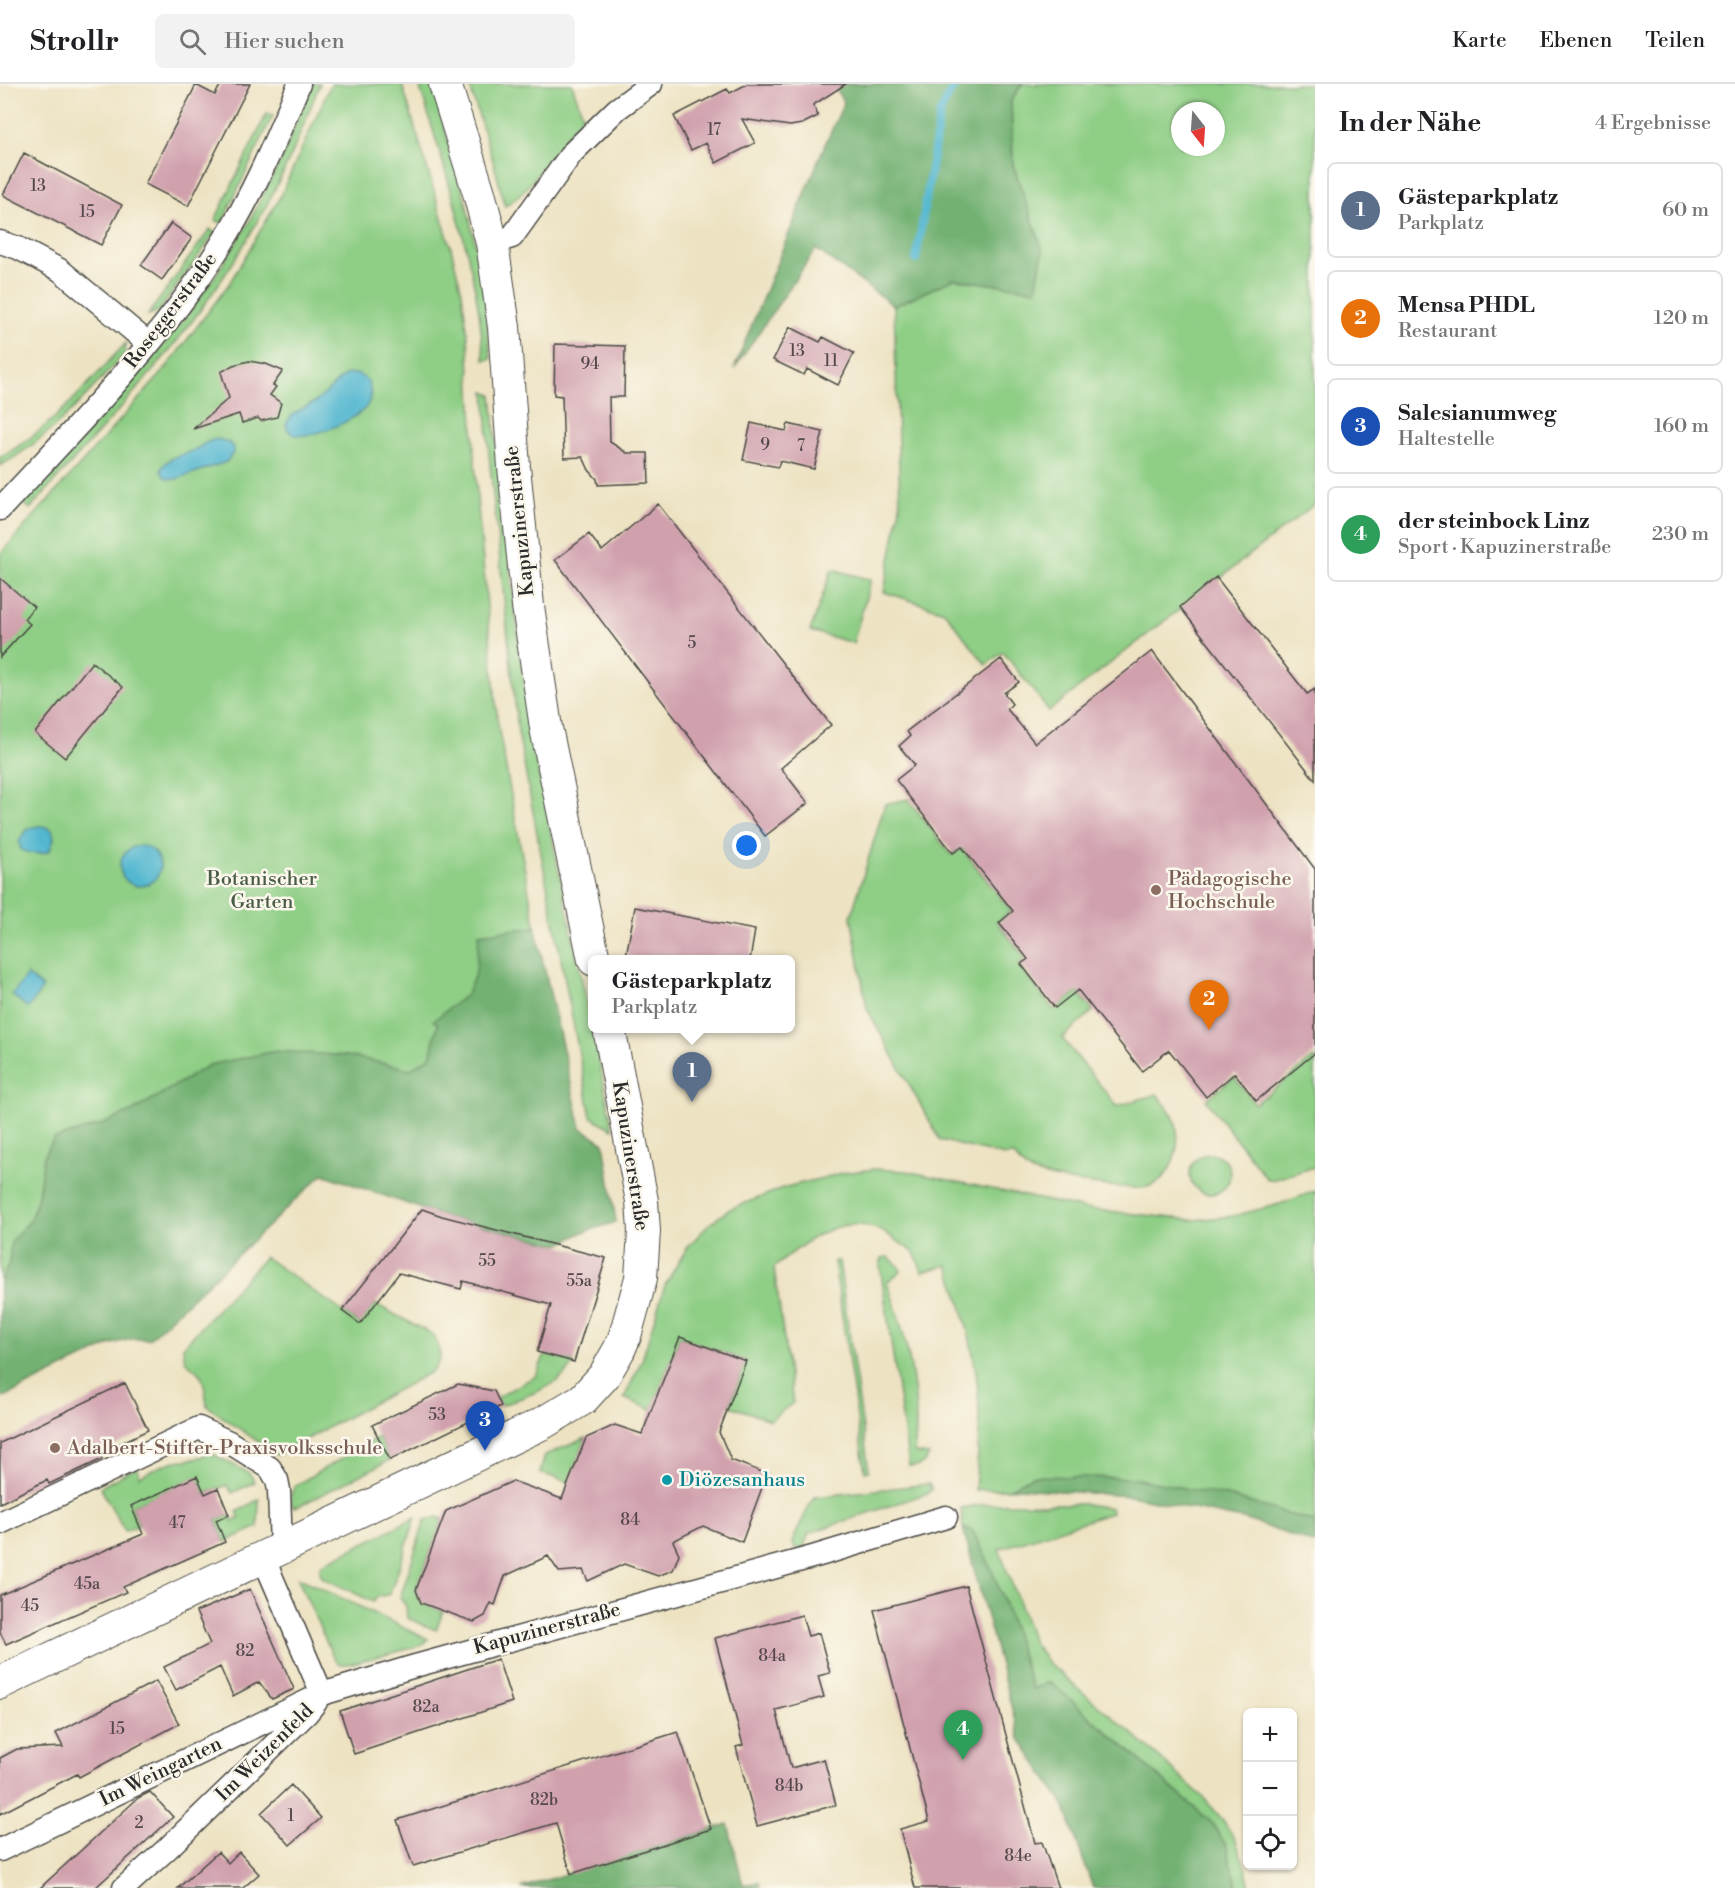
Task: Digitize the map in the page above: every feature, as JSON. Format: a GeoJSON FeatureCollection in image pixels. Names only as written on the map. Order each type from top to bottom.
{"type":"FeatureCollection","features":[{"type":"Feature","properties":{"kind":"street","name":"Roseggerstraße"},"geometry":{"type":"LineString","coordinates":[[0,509],[149,344],[185,297],[220,247],[257,178],[299,84]]}},
{"type":"Feature","properties":{"kind":"street","name":"Kapuzinerstraße"},"geometry":{"type":"LineString","coordinates":[[445,84],[492,243],[504,327],[514,467],[528,606],[546,728],[593,955]]}},
{"type":"Feature","properties":{"kind":"street"},"geometry":{"type":"LineString","coordinates":[[492,243],[512,237],[572,153],[617,109],[651,84]]}},
{"type":"Feature","properties":{"kind":"street"},"geometry":{"type":"LineString","coordinates":[[0,242],[18,248],[60,270],[149,344]]}},
{"type":"Feature","properties":{"kind":"street","name":"Kapuzinerstraße"},"geometry":{"type":"LineString","coordinates":[[0,1683],[543,1423],[583,1399],[608,1370],[619,1350],[637,1295],[643,1262],[644,1231],[638,1182],[610,1033]]}},
{"type":"Feature","properties":{"kind":"street"},"geometry":{"type":"LineString","coordinates":[[0,1523],[199,1428],[229,1442],[270,1468],[277,1480],[279,1490],[272,1553]]}},
{"type":"Feature","properties":{"kind":"street","name":"Kapuzinerstraße"},"geometry":{"type":"LineString","coordinates":[[322,1694],[415,1666],[816,1556],[946,1517]]}},
{"type":"Feature","properties":{"kind":"street","name":"Im Weizenfeld"},"geometry":{"type":"LineString","coordinates":[[124,1888],[299,1721],[322,1694],[272,1553]]}},
{"type":"Feature","properties":{"kind":"street","name":"Im Weingarten"},"geometry":{"type":"LineString","coordinates":[[0,1850],[322,1694]]}},
{"type":"Feature","properties":{"kind":"green space"},"geometry":{"type":"Polygon","coordinates":[[[312,84],[320,84],[291,156],[259,218],[222,279],[201,310],[154,368],[30,509],[24,503],[145,368],[187,316],[217,273],[247,226],[284,154],[312,84]]]}},
{"type":"Feature","properties":{"kind":"green space","name":"Botanischer Garten"},"geometry":{"type":"Polygon","coordinates":[[[331,84],[402,84],[451,248],[462,293],[468,337],[477,496],[498,725],[539,946],[541,1003],[318,1149],[0,1364],[0,554],[163,372],[229,284],[280,197],[331,84]]]}},
{"type":"Feature","properties":{"kind":"green space"},"geometry":{"type":"Polygon","coordinates":[[[419,84],[432,84],[466,202],[481,270],[491,359],[484,360],[473,278],[452,194],[419,84]]]}},
{"type":"Feature","properties":{"kind":"green space"},"geometry":{"type":"Polygon","coordinates":[[[469,84],[572,84],[583,116],[530,184],[505,206],[495,168],[469,84]]]}},
{"type":"Feature","properties":{"kind":"green space"},"geometry":{"type":"Polygon","coordinates":[[[833,84],[1022,84],[1011,101],[1013,165],[1043,251],[1036,290],[954,279],[894,306],[816,249],[734,369],[823,149],[844,103],[833,84]]]}},
{"type":"Feature","properties":{"kind":"green space"},"geometry":{"type":"Polygon","coordinates":[[[1022,84],[1315,84],[1315,504],[1049,711],[1003,652],[986,665],[944,611],[884,592],[900,507],[894,306],[954,279],[1036,290],[1043,251],[1013,165],[1011,101],[1022,84]]]}},
{"type":"Feature","properties":{"kind":"green space"},"geometry":{"type":"Polygon","coordinates":[[[267,113],[273,115],[222,223],[215,220],[267,113]]]}},
{"type":"Feature","properties":{"kind":"green space"},"geometry":{"type":"Polygon","coordinates":[[[210,229],[215,233],[159,311],[148,315],[210,229]]]}},
{"type":"Feature","properties":{"kind":"green space"},"geometry":{"type":"Polygon","coordinates":[[[126,343],[125,353],[67,415],[19,455],[0,466],[0,457],[52,420],[126,343]]]}},
{"type":"Feature","properties":{"kind":"green space"},"geometry":{"type":"Polygon","coordinates":[[[485,392],[492,395],[529,727],[588,1009],[588,1033],[593,1033],[613,1129],[591,1117],[518,733],[489,455],[485,392]]]}},
{"type":"Feature","properties":{"kind":"green space"},"geometry":{"type":"Polygon","coordinates":[[[832,569],[871,580],[853,643],[810,631],[832,569]]]}},
{"type":"Feature","properties":{"kind":"green space"},"geometry":{"type":"Polygon","coordinates":[[[908,799],[951,855],[962,849],[1011,911],[997,922],[1025,958],[1018,965],[1054,1010],[1078,992],[1093,1011],[1062,1038],[1117,1106],[1157,1094],[1170,1110],[1177,1131],[1176,1151],[1168,1171],[1153,1185],[1134,1188],[1051,1177],[1027,1170],[1013,1155],[1004,1156],[940,1140],[867,1009],[851,916],[885,804],[908,799]]]}},
{"type":"Feature","properties":{"kind":"green space"},"geometry":{"type":"Polygon","coordinates":[[[535,927],[581,1128],[604,1143],[616,1222],[581,1233],[559,1245],[442,1216],[323,1174],[149,1339],[131,1339],[112,1344],[0,1399],[0,1283],[9,1263],[11,1243],[30,1221],[38,1196],[44,1155],[54,1139],[100,1125],[133,1111],[209,1065],[276,1051],[349,1056],[411,1069],[430,1057],[438,1023],[433,1021],[467,994],[476,972],[479,934],[535,927]]]}},
{"type":"Feature","properties":{"kind":"green space"},"geometry":{"type":"Polygon","coordinates":[[[1315,1057],[1315,1167],[1272,1180],[1267,1179],[1206,1100],[1234,1077],[1255,1104],[1315,1057]]]}},
{"type":"Feature","properties":{"kind":"green space"},"geometry":{"type":"Polygon","coordinates":[[[1210,1154],[1218,1155],[1224,1160],[1229,1166],[1229,1182],[1224,1188],[1218,1193],[1210,1194],[1202,1193],[1196,1188],[1191,1182],[1190,1174],[1191,1166],[1196,1160],[1202,1155],[1210,1154]]]}},
{"type":"Feature","properties":{"kind":"green space"},"geometry":{"type":"Polygon","coordinates":[[[875,1169],[906,1171],[1086,1209],[1193,1220],[1233,1216],[1280,1204],[1315,1191],[1315,1522],[1231,1497],[1032,1476],[1009,1489],[975,1490],[979,1420],[976,1373],[965,1318],[948,1265],[922,1272],[915,1254],[910,1250],[877,1229],[861,1225],[845,1226],[815,1237],[774,1268],[793,1403],[770,1420],[730,1406],[745,1361],[680,1337],[652,1410],[624,1398],[642,1360],[665,1285],[687,1248],[708,1225],[730,1209],[786,1187],[843,1173],[875,1169]]]}},
{"type":"Feature","properties":{"kind":"green space"},"geometry":{"type":"Polygon","coordinates":[[[265,1257],[359,1323],[375,1304],[432,1334],[439,1347],[440,1359],[433,1371],[277,1455],[207,1406],[201,1376],[187,1363],[183,1347],[265,1257]]]}},
{"type":"Feature","properties":{"kind":"green space"},"geometry":{"type":"Polygon","coordinates":[[[888,1257],[898,1265],[901,1271],[887,1282],[911,1366],[916,1410],[914,1453],[929,1455],[925,1462],[918,1466],[909,1466],[880,1265],[882,1258],[888,1257]]]}},
{"type":"Feature","properties":{"kind":"green space"},"geometry":{"type":"Polygon","coordinates":[[[834,1261],[839,1261],[869,1471],[865,1472],[834,1261]]]}},
{"type":"Feature","properties":{"kind":"green space"},"geometry":{"type":"Polygon","coordinates":[[[545,1354],[574,1362],[561,1378],[552,1384],[500,1406],[497,1397],[536,1376],[545,1354]]]}},
{"type":"Feature","properties":{"kind":"green space"},"geometry":{"type":"Polygon","coordinates":[[[378,1437],[390,1460],[301,1505],[294,1507],[291,1504],[291,1494],[296,1485],[378,1437]]]}},
{"type":"Feature","properties":{"kind":"green space"},"geometry":{"type":"Polygon","coordinates":[[[586,1438],[569,1482],[540,1473],[545,1455],[586,1438]]]}},
{"type":"Feature","properties":{"kind":"green space"},"geometry":{"type":"Polygon","coordinates":[[[209,1452],[249,1473],[255,1482],[232,1493],[227,1485],[205,1494],[197,1477],[131,1506],[139,1525],[125,1531],[100,1487],[137,1467],[140,1476],[168,1463],[196,1459],[209,1452]]]}},
{"type":"Feature","properties":{"kind":"green space"},"geometry":{"type":"Polygon","coordinates":[[[1032,1476],[1133,1478],[1231,1497],[1315,1522],[1315,1544],[1247,1520],[1131,1496],[1009,1489],[1032,1476]]]}},
{"type":"Feature","properties":{"kind":"green space"},"geometry":{"type":"Polygon","coordinates":[[[929,1484],[932,1489],[928,1493],[809,1533],[803,1549],[795,1548],[792,1542],[815,1497],[929,1484]]]}},
{"type":"Feature","properties":{"kind":"green space"},"geometry":{"type":"Polygon","coordinates":[[[259,1499],[258,1527],[225,1542],[216,1520],[229,1515],[233,1521],[240,1518],[237,1512],[259,1499]]]}},
{"type":"Feature","properties":{"kind":"green space"},"geometry":{"type":"Polygon","coordinates":[[[986,1504],[1085,1504],[1111,1508],[1111,1513],[999,1549],[1034,1644],[1049,1664],[1202,1796],[1223,1820],[1236,1841],[1250,1888],[1237,1888],[1235,1876],[1212,1823],[1050,1682],[1032,1689],[991,1568],[972,1530],[963,1528],[961,1508],[986,1504]]]}},
{"type":"Feature","properties":{"kind":"green space"},"geometry":{"type":"Polygon","coordinates":[[[416,1517],[390,1594],[377,1597],[373,1602],[323,1578],[320,1573],[322,1564],[416,1517]]]}},
{"type":"Feature","properties":{"kind":"green space"},"geometry":{"type":"Polygon","coordinates":[[[437,1517],[443,1519],[416,1590],[421,1603],[443,1611],[436,1630],[407,1618],[406,1606],[400,1598],[425,1520],[437,1517]]]}},
{"type":"Feature","properties":{"kind":"green space"},"geometry":{"type":"Polygon","coordinates":[[[963,1528],[972,1530],[991,1568],[1032,1689],[1050,1682],[1212,1823],[1227,1847],[1237,1888],[1093,1888],[1064,1805],[1020,1739],[963,1528]]]}},
{"type":"Feature","properties":{"kind":"green space"},"geometry":{"type":"Polygon","coordinates":[[[297,1577],[428,1639],[416,1647],[349,1664],[340,1664],[334,1659],[297,1577]]]}},
{"type":"Feature","properties":{"kind":"green space"},"geometry":{"type":"Polygon","coordinates":[[[728,1824],[743,1885],[759,1882],[760,1888],[521,1888],[728,1824]]]}},
{"type":"Feature","properties":{"kind":"water"},"geometry":{"type":"Polygon","coordinates":[[[347,374],[358,374],[368,381],[370,398],[363,410],[332,428],[308,435],[291,433],[287,429],[286,425],[291,417],[319,399],[347,374]]]}},
{"type":"Feature","properties":{"kind":"water"},"geometry":{"type":"Polygon","coordinates":[[[217,439],[228,442],[233,447],[233,453],[226,462],[176,479],[168,479],[163,475],[161,470],[163,465],[171,459],[217,439]]]}},
{"type":"Feature","properties":{"kind":"water"},"geometry":{"type":"Polygon","coordinates":[[[40,826],[52,830],[54,838],[50,850],[36,853],[21,850],[19,842],[24,833],[40,826]]]}},
{"type":"Feature","properties":{"kind":"water"},"geometry":{"type":"Polygon","coordinates":[[[140,846],[154,852],[160,866],[154,880],[140,886],[126,880],[120,866],[126,852],[140,846]]]}},
{"type":"Feature","properties":{"kind":"water"},"geometry":{"type":"Polygon","coordinates":[[[27,975],[43,988],[28,1008],[12,995],[27,975]]]}},
{"type":"Feature","properties":{"kind":"building"},"geometry":{"type":"Polygon","coordinates":[[[221,84],[250,84],[188,206],[145,184],[196,85],[215,95],[221,84]]]}},
{"type":"Feature","properties":{"kind":"building"},"geometry":{"type":"Polygon","coordinates":[[[747,84],[846,84],[813,105],[818,116],[802,124],[790,126],[742,119],[755,143],[716,163],[706,143],[691,150],[674,116],[727,89],[730,93],[747,84]]]}},
{"type":"Feature","properties":{"kind":"building"},"geometry":{"type":"Polygon","coordinates":[[[24,153],[122,205],[101,245],[3,195],[24,153]]]}},
{"type":"Feature","properties":{"kind":"building"},"geometry":{"type":"Polygon","coordinates":[[[171,223],[192,238],[162,280],[141,265],[171,223]]]}},
{"type":"Feature","properties":{"kind":"building"},"geometry":{"type":"Polygon","coordinates":[[[790,327],[820,342],[823,337],[854,353],[838,385],[807,369],[804,375],[773,360],[790,327]]]}},
{"type":"Feature","properties":{"kind":"building"},"geometry":{"type":"Polygon","coordinates":[[[555,344],[625,346],[624,397],[609,397],[610,442],[627,453],[648,453],[649,483],[598,485],[597,479],[589,470],[583,457],[564,458],[562,396],[554,395],[555,344]]]}},
{"type":"Feature","properties":{"kind":"building"},"geometry":{"type":"Polygon","coordinates":[[[249,361],[266,364],[283,371],[273,385],[276,387],[270,395],[281,403],[277,417],[261,421],[258,418],[242,423],[239,414],[193,429],[229,398],[221,372],[233,365],[249,361]]]}},
{"type":"Feature","properties":{"kind":"building"},"geometry":{"type":"Polygon","coordinates":[[[751,423],[786,431],[788,424],[823,432],[814,469],[780,461],[778,467],[743,460],[751,423]]]}},
{"type":"Feature","properties":{"kind":"building"},"geometry":{"type":"Polygon","coordinates":[[[658,504],[831,725],[781,768],[808,803],[765,836],[555,560],[589,534],[602,551],[658,504]]]}},
{"type":"Feature","properties":{"kind":"building"},"geometry":{"type":"Polygon","coordinates":[[[1216,577],[1307,694],[1315,689],[1315,780],[1180,607],[1216,577]]]}},
{"type":"Feature","properties":{"kind":"building"},"geometry":{"type":"Polygon","coordinates":[[[0,578],[34,607],[24,619],[30,624],[0,657],[0,578]]]}},
{"type":"Feature","properties":{"kind":"building","name":"Pädagogische Hochschule"},"geometry":{"type":"Polygon","coordinates":[[[1152,651],[1315,869],[1315,1053],[1256,1101],[1235,1073],[1206,1097],[1169,1050],[1142,1071],[1078,990],[1055,1008],[1021,964],[1028,959],[999,923],[1013,911],[962,847],[953,853],[896,780],[915,765],[899,746],[910,736],[907,731],[1001,659],[1019,682],[1004,693],[1012,704],[1007,709],[1035,743],[1152,651]]]}},
{"type":"Feature","properties":{"kind":"building"},"geometry":{"type":"Polygon","coordinates":[[[92,662],[123,687],[65,758],[35,733],[92,662]]]}},
{"type":"Feature","properties":{"kind":"building"},"geometry":{"type":"Polygon","coordinates":[[[635,907],[755,930],[751,955],[626,955],[635,907]]]}},
{"type":"Feature","properties":{"kind":"building"},"geometry":{"type":"Polygon","coordinates":[[[422,1209],[606,1258],[574,1362],[537,1352],[551,1305],[463,1281],[461,1289],[399,1273],[360,1324],[342,1311],[422,1209]]]}},
{"type":"Feature","properties":{"kind":"building","name":"Diözesanhaus"},"geometry":{"type":"Polygon","coordinates":[[[680,1337],[746,1361],[719,1432],[731,1460],[767,1474],[742,1542],[703,1526],[673,1541],[679,1554],[673,1570],[658,1576],[624,1564],[588,1581],[583,1570],[559,1572],[548,1556],[505,1576],[495,1605],[491,1603],[485,1616],[474,1622],[421,1603],[416,1590],[446,1511],[513,1481],[562,1499],[586,1438],[615,1425],[642,1434],[680,1337]]]}},
{"type":"Feature","properties":{"kind":"building","name":"Adalbert-Stifter-Praxisvolksschule"},"geometry":{"type":"Polygon","coordinates":[[[125,1383],[148,1430],[100,1453],[102,1459],[49,1484],[47,1480],[0,1503],[0,1443],[125,1383]]]}},
{"type":"Feature","properties":{"kind":"building"},"geometry":{"type":"Polygon","coordinates":[[[458,1384],[494,1391],[501,1406],[390,1460],[372,1425],[458,1384]]]}},
{"type":"Feature","properties":{"kind":"building"},"geometry":{"type":"Polygon","coordinates":[[[197,1476],[205,1494],[218,1488],[229,1515],[216,1520],[225,1542],[123,1587],[126,1592],[6,1644],[0,1632],[0,1595],[143,1534],[131,1506],[197,1476]]]}},
{"type":"Feature","properties":{"kind":"building"},"geometry":{"type":"Polygon","coordinates":[[[966,1586],[1035,1843],[1042,1842],[1058,1888],[915,1888],[900,1829],[929,1821],[874,1610],[966,1586]]]}},
{"type":"Feature","properties":{"kind":"building"},"geometry":{"type":"Polygon","coordinates":[[[250,1589],[294,1689],[272,1699],[259,1682],[233,1696],[220,1667],[176,1690],[164,1667],[210,1644],[196,1612],[250,1589]]]}},
{"type":"Feature","properties":{"kind":"building"},"geometry":{"type":"Polygon","coordinates":[[[802,1615],[808,1636],[819,1633],[830,1673],[818,1676],[824,1697],[776,1710],[791,1768],[824,1759],[836,1805],[757,1826],[736,1747],[743,1745],[715,1638],[802,1615]]]}},
{"type":"Feature","properties":{"kind":"building"},"geometry":{"type":"Polygon","coordinates":[[[498,1659],[512,1702],[354,1754],[340,1711],[498,1659]]]}},
{"type":"Feature","properties":{"kind":"building"},"geometry":{"type":"Polygon","coordinates":[[[156,1681],[179,1724],[79,1777],[77,1774],[0,1814],[0,1758],[17,1749],[63,1747],[56,1733],[156,1681]]]}},
{"type":"Feature","properties":{"kind":"building"},"geometry":{"type":"Polygon","coordinates":[[[678,1732],[711,1829],[571,1874],[556,1823],[413,1866],[397,1820],[678,1732]]]}},
{"type":"Feature","properties":{"kind":"building"},"geometry":{"type":"Polygon","coordinates":[[[291,1785],[321,1818],[290,1845],[261,1813],[291,1785]]]}},
{"type":"Feature","properties":{"kind":"building"},"geometry":{"type":"Polygon","coordinates":[[[150,1792],[173,1817],[95,1888],[40,1888],[138,1798],[150,1792]]]}},
{"type":"Feature","properties":{"kind":"building"},"geometry":{"type":"Polygon","coordinates":[[[218,1852],[228,1863],[239,1852],[259,1874],[243,1888],[178,1888],[218,1852]]]}},
{"type":"Feature","properties":{"kind":"waterway"},"geometry":{"type":"LineString","coordinates":[[916,260],[940,113],[957,84]]}},
{"type":"Feature","properties":{"kind":"place","name":"Pädagogische Hochschule"},"geometry":{"type":"Point","coordinates":[1156,890]}},
{"type":"Feature","properties":{"kind":"place","name":"Mensa PHDL"},"geometry":{"type":"Point","coordinates":[1209,1030]}},
{"type":"Feature","properties":{"kind":"place","name":"Gästeparkplatz"},"geometry":{"type":"Point","coordinates":[692,1102]}},
{"type":"Feature","properties":{"kind":"place","name":"Adalbert-Stifter-Praxisvolksschule"},"geometry":{"type":"Point","coordinates":[55,1448]}},
{"type":"Feature","properties":{"kind":"place","name":"Salesianumweg"},"geometry":{"type":"Point","coordinates":[485,1451]}},
{"type":"Feature","properties":{"kind":"place","name":"Diözesanhaus"},"geometry":{"type":"Point","coordinates":[667,1480]}},
{"type":"Feature","properties":{"kind":"place","name":"der steinbock Linz"},"geometry":{"type":"Point","coordinates":[963,1760]}}]}
